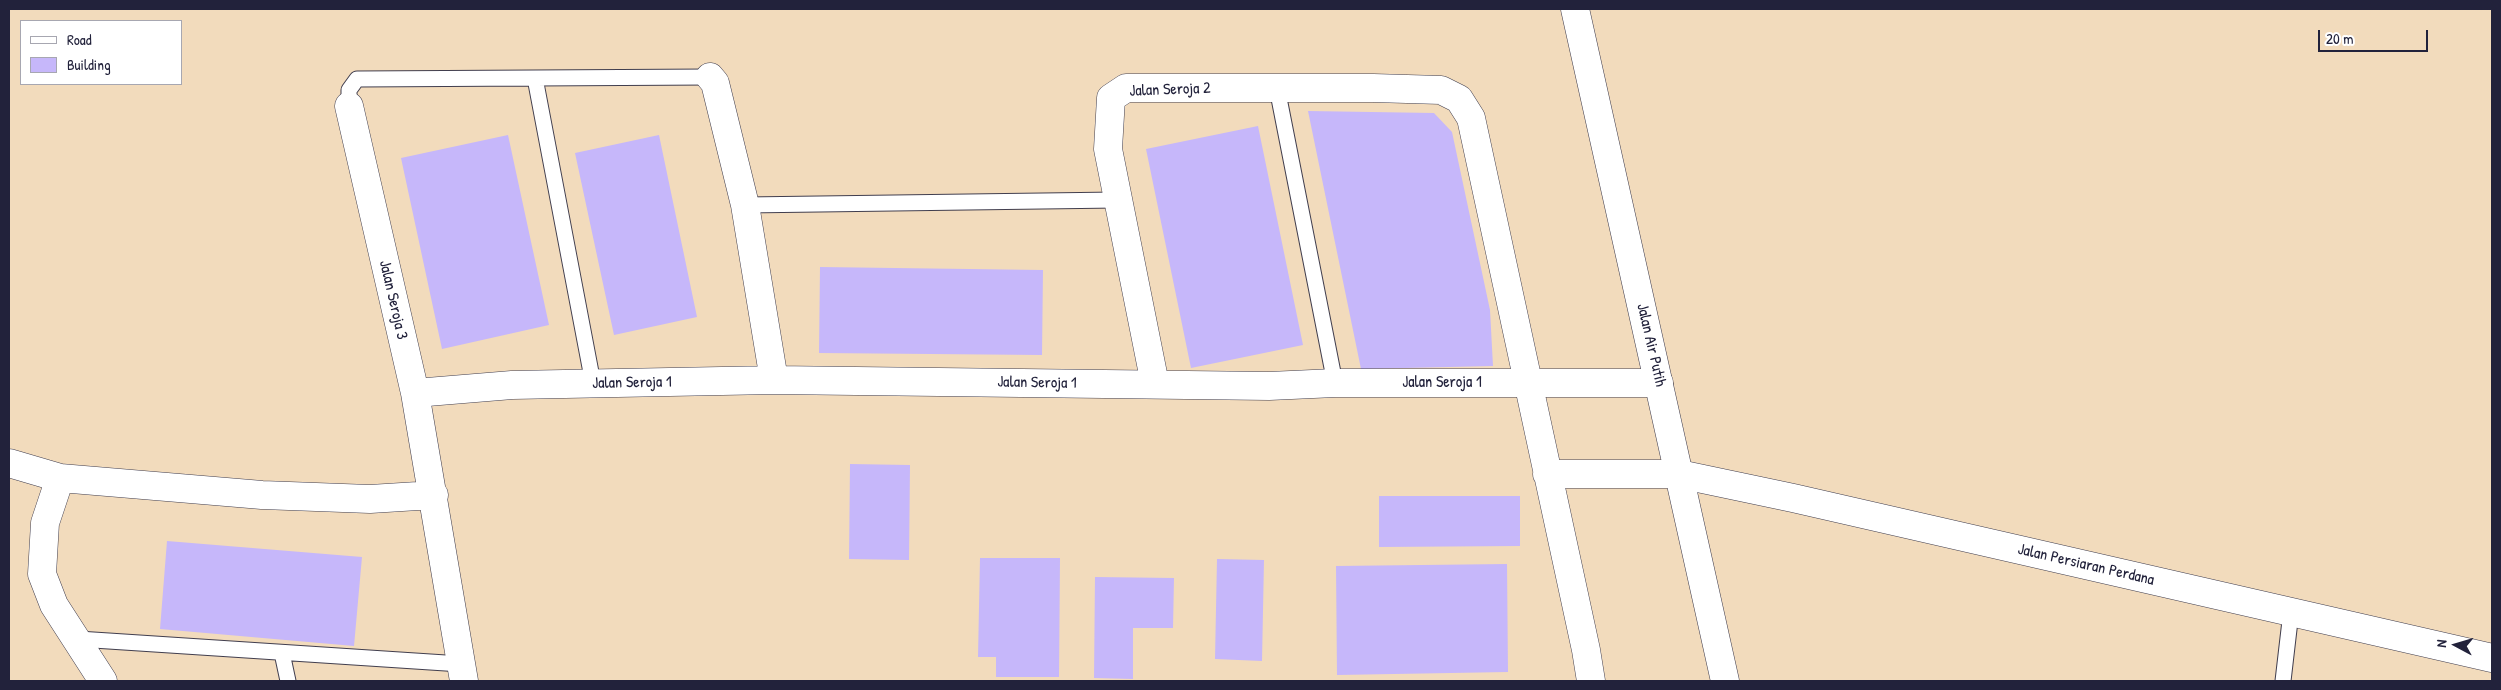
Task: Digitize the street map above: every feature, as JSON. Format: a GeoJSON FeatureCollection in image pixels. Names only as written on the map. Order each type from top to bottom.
{"type":"FeatureCollection","features":[{"type":"Feature","properties":{"kind":"street","name":"Jalan Air Putih"},"geometry":{"type":"LineString","coordinates":[[1575,9],[1725,681]]}},
{"type":"Feature","properties":{"kind":"street"},"geometry":{"type":"LineString","coordinates":[[710,77],[715,83],[745,205],[774,380]]}},
{"type":"Feature","properties":{"kind":"street","name":"Jalan Seroja 2"},"geometry":{"type":"LineString","coordinates":[[1155,384],[1108,149],[1111,98],[1126,88],[1441,90],[1459,99],[1472,118],[1528,384]]}},
{"type":"Feature","properties":{"kind":"street","name":"Jalan Seroja 3"},"geometry":{"type":"LineString","coordinates":[[348,106],[415,393],[434,495],[462,672]]}},
{"type":"Feature","properties":{"kind":"street","name":"Jalan Seroja 1"},"geometry":{"type":"LineString","coordinates":[[415,393],[512,385],[774,380],[1268,386],[1335,383],[1659,383]]}},
{"type":"Feature","properties":{"kind":"street"},"geometry":{"type":"LineString","coordinates":[[1528,384],[1586,650],[1590,681]]}},
{"type":"Feature","properties":{"kind":"street"},"geometry":{"type":"LineString","coordinates":[[9,463],[60,478],[320,498],[370,499],[434,495]]}},
{"type":"Feature","properties":{"kind":"street","name":"Jalan Persiaran Perdana"},"geometry":{"type":"LineString","coordinates":[[1547,474],[1679,474],[1821,504],[2492,658]]}},
{"type":"Feature","properties":{"kind":"street"},"geometry":{"type":"LineString","coordinates":[[60,478],[45,523],[42,574],[54,605],[78,639],[103,681]]}},
{"type":"Feature","properties":{"kind":"lane"},"geometry":{"type":"LineString","coordinates":[[348,106],[349,90],[357,79],[710,77]]}},
{"type":"Feature","properties":{"kind":"lane"},"geometry":{"type":"LineString","coordinates":[[535,78],[593,383]]}},
{"type":"Feature","properties":{"kind":"lane"},"geometry":{"type":"LineString","coordinates":[[1277,88],[1335,383]]}},
{"type":"Feature","properties":{"kind":"lane"},"geometry":{"type":"LineString","coordinates":[[745,205],[1117,200]]}},
{"type":"Feature","properties":{"kind":"lane"},"geometry":{"type":"LineString","coordinates":[[2283,681],[2291,612]]}},
{"type":"Feature","properties":{"kind":"lane"},"geometry":{"type":"LineString","coordinates":[[78,639],[282,653],[462,672]]}},
{"type":"Feature","properties":{"kind":"lane"},"geometry":{"type":"LineString","coordinates":[[282,653],[288,681]]}},
{"type":"Feature","properties":{"kind":"building"},"geometry":{"type":"Polygon","coordinates":[[[1308,111],[1434,113],[1452,132],[1490,310],[1493,366],[1361,369],[1308,111]]]}},
{"type":"Feature","properties":{"kind":"building"},"geometry":{"type":"Polygon","coordinates":[[[1258,126],[1303,345],[1191,368],[1146,149],[1258,126]]]}},
{"type":"Feature","properties":{"kind":"building"},"geometry":{"type":"Polygon","coordinates":[[[508,135],[549,325],[442,349],[401,158],[508,135]]]}},
{"type":"Feature","properties":{"kind":"building"},"geometry":{"type":"Polygon","coordinates":[[[659,135],[697,317],[614,335],[575,153],[659,135]]]}},
{"type":"Feature","properties":{"kind":"building"},"geometry":{"type":"Polygon","coordinates":[[[820,267],[1043,270],[1042,355],[819,353],[820,267]]]}},
{"type":"Feature","properties":{"kind":"building"},"geometry":{"type":"Polygon","coordinates":[[[850,464],[910,465],[909,560],[849,559],[850,464]]]}},
{"type":"Feature","properties":{"kind":"building"},"geometry":{"type":"Polygon","coordinates":[[[1379,496],[1520,496],[1520,546],[1379,547],[1379,496]]]}},
{"type":"Feature","properties":{"kind":"building"},"geometry":{"type":"Polygon","coordinates":[[[167,541],[362,557],[354,646],[160,629],[167,541]]]}},
{"type":"Feature","properties":{"kind":"building"},"geometry":{"type":"Polygon","coordinates":[[[980,558],[1060,558],[1059,677],[996,677],[996,657],[978,657],[980,558]]]}},
{"type":"Feature","properties":{"kind":"building"},"geometry":{"type":"Polygon","coordinates":[[[1217,559],[1264,560],[1262,661],[1215,659],[1217,559]]]}},
{"type":"Feature","properties":{"kind":"building"},"geometry":{"type":"Polygon","coordinates":[[[1507,564],[1508,672],[1337,675],[1336,566],[1507,564]]]}},
{"type":"Feature","properties":{"kind":"building"},"geometry":{"type":"Polygon","coordinates":[[[1095,577],[1174,578],[1173,628],[1133,628],[1133,679],[1094,678],[1095,577]]]}}]}
